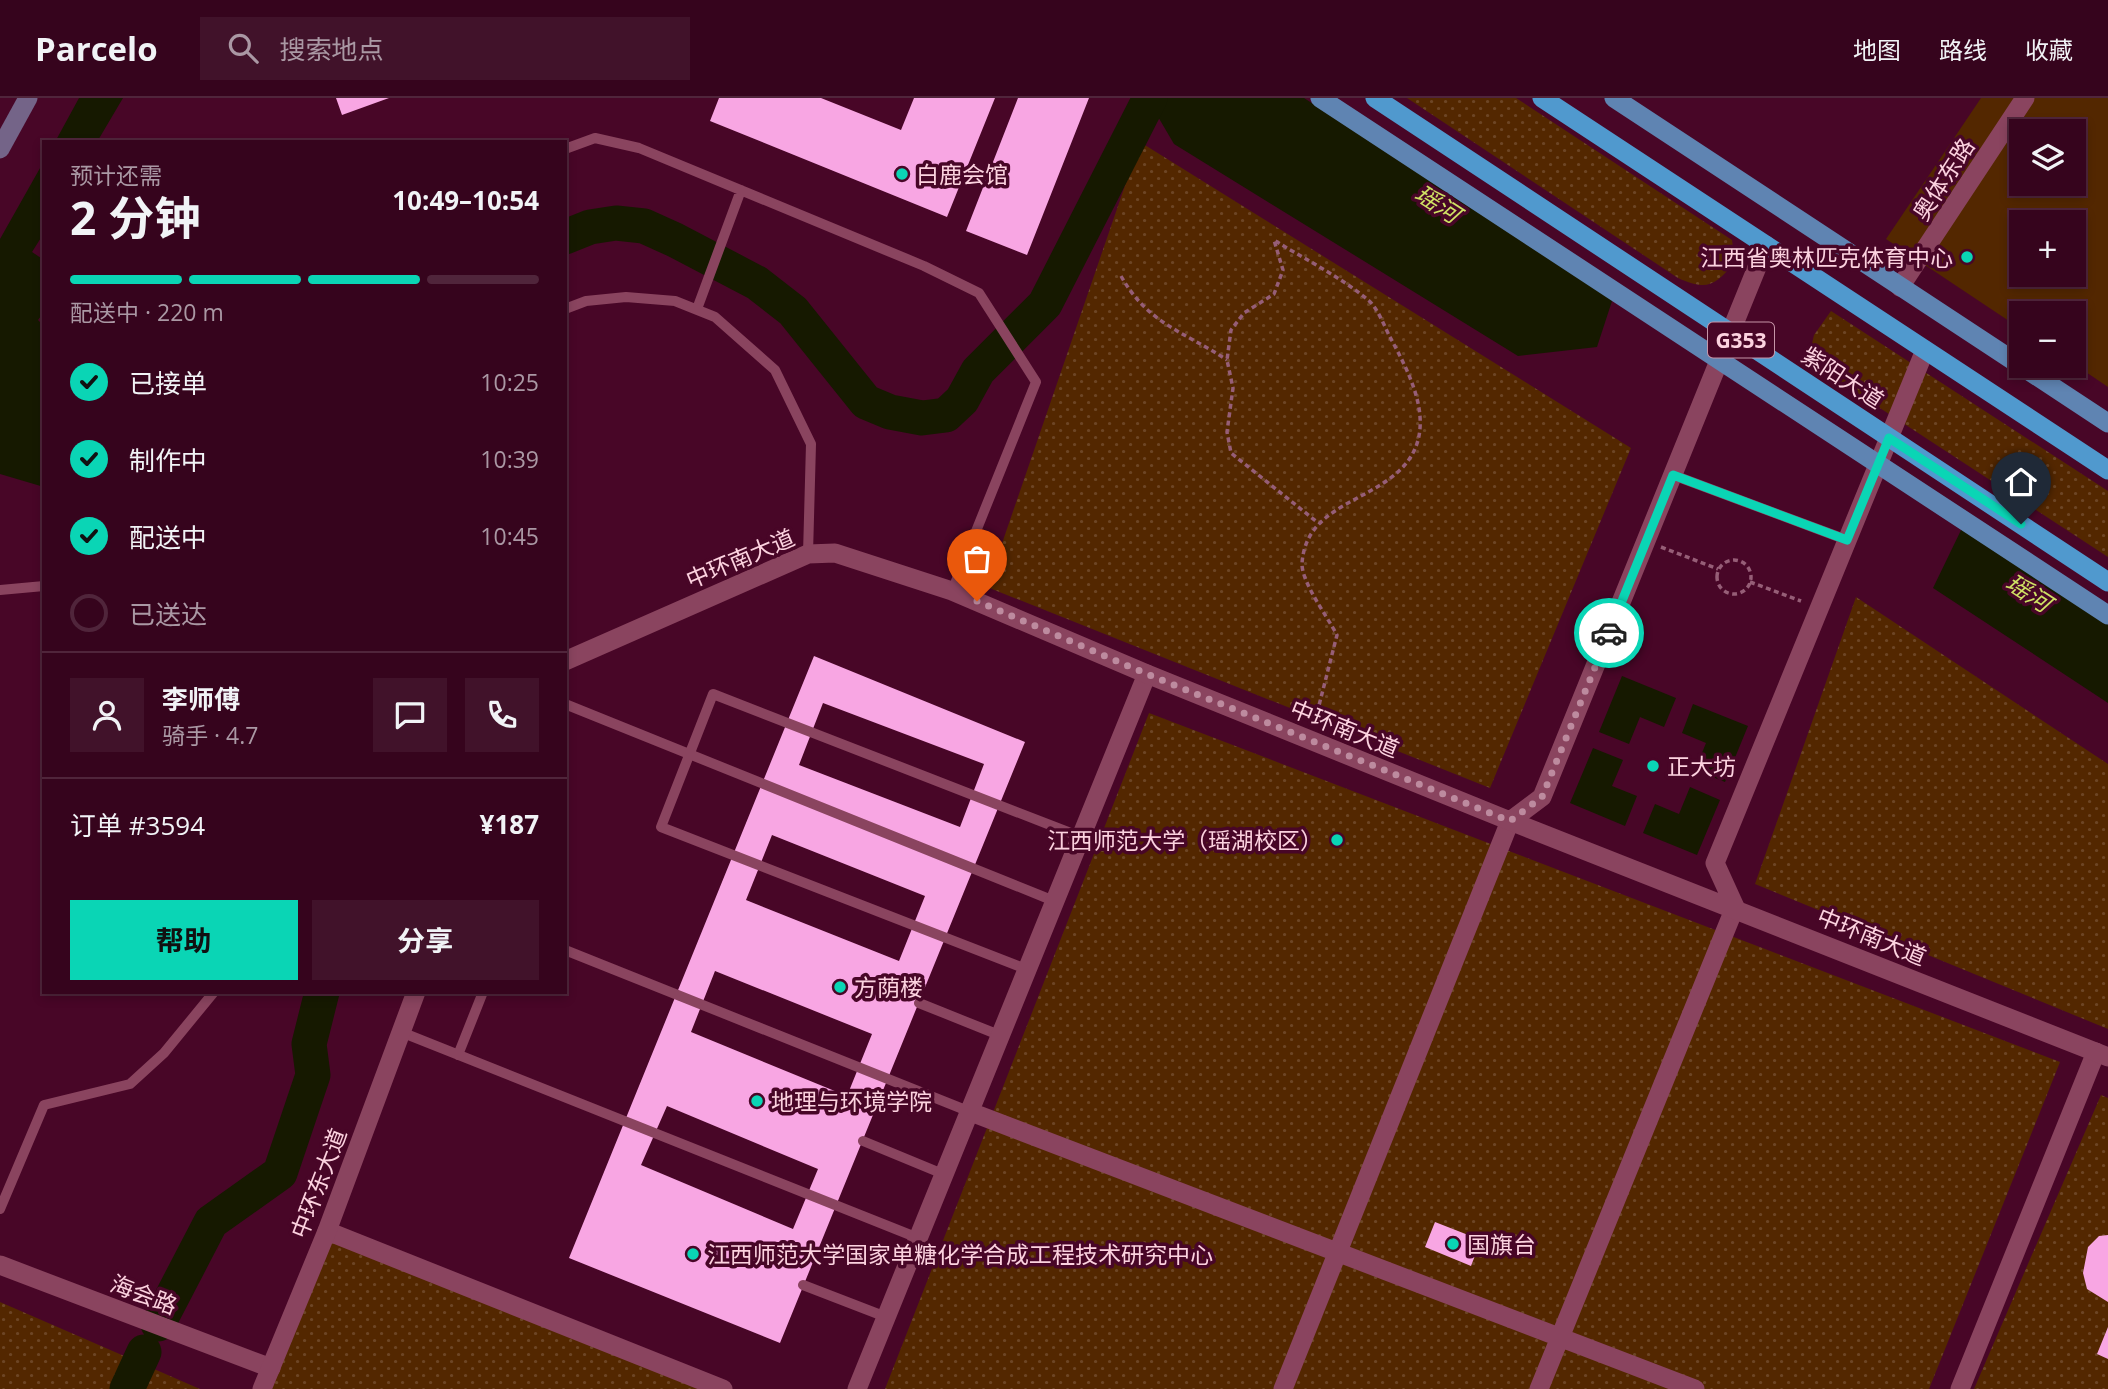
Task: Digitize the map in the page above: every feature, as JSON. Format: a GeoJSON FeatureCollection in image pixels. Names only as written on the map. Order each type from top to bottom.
{"type":"FeatureCollection","features":[{"type":"Feature","properties":{"kind":"highway","name":"紫阳大道"},"geometry":{"type":"LineString","coordinates":[[1375,98],[2108,582]]}},
{"type":"Feature","properties":{"kind":"highway"},"geometry":{"type":"LineString","coordinates":[[1542,98],[2108,470]]}},
{"type":"Feature","properties":{"kind":"main road"},"geometry":{"type":"LineString","coordinates":[[0,149],[29,98]]}},
{"type":"Feature","properties":{"kind":"main road"},"geometry":{"type":"LineString","coordinates":[[1320,98],[2108,615]]}},
{"type":"Feature","properties":{"kind":"main road"},"geometry":{"type":"LineString","coordinates":[[1614,98],[2108,423]]}},
{"type":"Feature","properties":{"kind":"street","name":"奥体东路"},"geometry":{"type":"LineString","coordinates":[[1900,287],[2025,98]]}},
{"type":"Feature","properties":{"kind":"street"},"geometry":{"type":"LineString","coordinates":[[1283,1389],[1510,821],[1542,797],[1766,245]]}},
{"type":"Feature","properties":{"kind":"street"},"geometry":{"type":"LineString","coordinates":[[1539,1389],[1735,907],[1715,863],[1925,350]]}},
{"type":"Feature","properties":{"kind":"street","name":"中环南大道"},"geometry":{"type":"LineString","coordinates":[[567,660],[808,554],[835,553],[952,591],[1147,674],[1510,821],[1735,907],[2102,1054]]}},
{"type":"Feature","properties":{"kind":"street"},"geometry":{"type":"LineString","coordinates":[[857,1389],[1147,674]]}},
{"type":"Feature","properties":{"kind":"street","name":"中环东大道"},"geometry":{"type":"LineString","coordinates":[[262,1389],[327,1231],[415,994]]}},
{"type":"Feature","properties":{"kind":"street"},"geometry":{"type":"LineString","coordinates":[[1960,1389],[2102,1054]]}},
{"type":"Feature","properties":{"kind":"street"},"geometry":{"type":"LineString","coordinates":[[968,1111],[1695,1389]]}},
{"type":"Feature","properties":{"kind":"street"},"geometry":{"type":"LineString","coordinates":[[327,1231],[723,1389]]}},
{"type":"Feature","properties":{"kind":"street","name":"海会路"},"geometry":{"type":"LineString","coordinates":[[0,1265],[271,1368]]}},
{"type":"Feature","properties":{"kind":"lane"},"geometry":{"type":"LineString","coordinates":[[567,148],[595,138],[639,148],[924,266],[979,293],[1036,382],[952,591]]}},
{"type":"Feature","properties":{"kind":"lane"},"geometry":{"type":"LineString","coordinates":[[696,309],[741,190]]}},
{"type":"Feature","properties":{"kind":"lane"},"geometry":{"type":"LineString","coordinates":[[567,308],[586,301],[626,297],[675,300],[715,317],[775,370],[811,444],[808,554]]}},
{"type":"Feature","properties":{"kind":"lane"},"geometry":{"type":"LineString","coordinates":[[1673,475],[1847,540]]}},
{"type":"Feature","properties":{"kind":"lane"},"geometry":{"type":"LineString","coordinates":[[0,590],[42,586]]}},
{"type":"Feature","properties":{"kind":"lane"},"geometry":{"type":"LineString","coordinates":[[1026,969],[661,827],[713,694],[1081,837]]}},
{"type":"Feature","properties":{"kind":"lane"},"geometry":{"type":"LineString","coordinates":[[567,705],[1054,901]]}},
{"type":"Feature","properties":{"kind":"lane"},"geometry":{"type":"LineString","coordinates":[[567,951],[968,1111]]}},
{"type":"Feature","properties":{"kind":"lane"},"geometry":{"type":"LineString","coordinates":[[0,1209],[44,1105],[130,1084],[164,1053],[212,994]]}},
{"type":"Feature","properties":{"kind":"lane"},"geometry":{"type":"LineString","coordinates":[[458,1055],[482,994]]}},
{"type":"Feature","properties":{"kind":"lane"},"geometry":{"type":"LineString","coordinates":[[919,1003],[999,1035]]}},
{"type":"Feature","properties":{"kind":"lane"},"geometry":{"type":"LineString","coordinates":[[401,1032],[918,1238]]}},
{"type":"Feature","properties":{"kind":"lane"},"geometry":{"type":"LineString","coordinates":[[863,1141],[943,1174]]}},
{"type":"Feature","properties":{"kind":"lane"},"geometry":{"type":"LineString","coordinates":[[803,1286],[886,1317]]}},
{"type":"Feature","properties":{"kind":"path"},"geometry":{"type":"LineString","coordinates":[[1310,740],[1337,635],[1322,606],[1308,587],[1302,566],[1306,544],[1317,522],[1402,468],[1417,440],[1421,411],[1407,369],[1370,301],[1274,240],[1283,270],[1274,294],[1244,313],[1231,330],[1227,360],[1233,388],[1227,432],[1231,453],[1317,522]]}},
{"type":"Feature","properties":{"kind":"path"},"geometry":{"type":"LineString","coordinates":[[1121,276],[1134,300],[1154,319],[1191,336],[1227,360]]}},
{"type":"Feature","properties":{"kind":"path"},"geometry":{"type":"LineString","coordinates":[[1646,541],[1718,569]]}},
{"type":"Feature","properties":{"kind":"path"},"geometry":{"type":"LineString","coordinates":[[1729,560],[1741,561],[1749,568],[1751,582],[1742,593],[1725,593],[1717,584],[1718,569],[1729,560]]}},
{"type":"Feature","properties":{"kind":"path"},"geometry":{"type":"LineString","coordinates":[[1751,582],[1820,608]]}},
{"type":"Feature","properties":{"kind":"shaded area"},"geometry":{"type":"Polygon","coordinates":[[[1407,98],[1516,98],[1732,240],[1735,262],[1710,284],[1696,284],[1678,278],[1407,98]]]}},
{"type":"Feature","properties":{"kind":"shaded area","name":"江西省奥林匹克体育中心"},"geometry":{"type":"Polygon","coordinates":[[[1981,98],[2108,98],[2108,387],[2086,372],[2086,301],[2009,301],[2009,321],[1886,239],[1981,98]]]}},
{"type":"Feature","properties":{"kind":"shaded area"},"geometry":{"type":"Polygon","coordinates":[[[1140,142],[1631,448],[1490,788],[987,587],[1140,142]]]}},
{"type":"Feature","properties":{"kind":"shaded area"},"geometry":{"type":"Polygon","coordinates":[[[1831,311],[2108,491],[2108,557],[1808,361],[1814,335],[1831,311]]]}},
{"type":"Feature","properties":{"kind":"shaded area"},"geometry":{"type":"Polygon","coordinates":[[[1856,597],[2108,764],[2108,1029],[1755,884],[1856,597]]]}},
{"type":"Feature","properties":{"kind":"shaded area"},"geometry":{"type":"Polygon","coordinates":[[[1149,713],[2060,1062],[1929,1389],[885,1389],[1149,713]]]}},
{"type":"Feature","properties":{"kind":"shaded area"},"geometry":{"type":"Polygon","coordinates":[[[2101,1095],[2108,1098],[2108,1389],[1974,1389],[2101,1095]]]}},
{"type":"Feature","properties":{"kind":"shaded area"},"geometry":{"type":"Polygon","coordinates":[[[327,1231],[723,1389],[262,1389],[327,1231]]]}},
{"type":"Feature","properties":{"kind":"shaded area"},"geometry":{"type":"Polygon","coordinates":[[[0,1302],[200,1389],[0,1389],[0,1302]]]}},
{"type":"Feature","properties":{"kind":"water"},"geometry":{"type":"Polygon","coordinates":[[[79,98],[123,98],[98,140],[56,140],[79,98]]]}},
{"type":"Feature","properties":{"kind":"water","name":"瑶河"},"geometry":{"type":"Polygon","coordinates":[[[1147,98],[1304,98],[1613,298],[1597,347],[1518,356],[1174,144],[1147,98]]]}},
{"type":"Feature","properties":{"kind":"water"},"geometry":{"type":"Polygon","coordinates":[[[42,165],[42,236],[32,252],[42,259],[42,315],[38,320],[42,324],[42,486],[0,474],[0,239],[42,165]]]}},
{"type":"Feature","properties":{"kind":"water","name":"瑶河"},"geometry":{"type":"Polygon","coordinates":[[[1963,526],[2108,621],[2108,703],[1933,588],[1963,526]]]}},
{"type":"Feature","properties":{"kind":"water"},"geometry":{"type":"Polygon","coordinates":[[[1622,676],[1676,698],[1664,727],[1640,717],[1629,744],[1599,732],[1622,676]]]}},
{"type":"Feature","properties":{"kind":"water"},"geometry":{"type":"Polygon","coordinates":[[[1693,704],[1748,726],[1725,782],[1695,770],[1706,743],[1682,733],[1693,704]]]}},
{"type":"Feature","properties":{"kind":"water"},"geometry":{"type":"Polygon","coordinates":[[[1593,748],[1623,760],[1612,786],[1637,796],[1625,826],[1570,803],[1593,748]]]}},
{"type":"Feature","properties":{"kind":"water"},"geometry":{"type":"Polygon","coordinates":[[[1690,787],[1720,800],[1697,855],[1643,833],[1655,804],[1679,814],[1690,787]]]}},
{"type":"Feature","properties":{"kind":"building"},"geometry":{"type":"Polygon","coordinates":[[[336,98],[389,98],[342,115],[336,98]]]}},
{"type":"Feature","properties":{"kind":"building","name":"白鹿会馆"},"geometry":{"type":"Polygon","coordinates":[[[719,98],[821,98],[901,130],[914,98],[995,98],[947,217],[710,121],[719,98]]]}},
{"type":"Feature","properties":{"kind":"building"},"geometry":{"type":"Polygon","coordinates":[[[1018,98],[1089,98],[1027,255],[966,231],[1018,98]]]}},
{"type":"Feature","properties":{"kind":"building","name":"方荫楼"},"geometry":{"type":"Polygon","coordinates":[[[814,656],[1025,742],[780,1343],[569,1258],[814,656]],[[823,703],[799,765],[960,827],[984,764],[823,703]],[[772,835],[746,900],[899,961],[925,896],[772,835]],[[715,971],[691,1032],[847,1096],[872,1034],[715,971]],[[667,1106],[641,1165],[793,1229],[818,1169],[667,1106]]]}},
{"type":"Feature","properties":{"kind":"building","name":"国旗台"},"geometry":{"type":"Polygon","coordinates":[[[1435,1222],[1481,1240],[1471,1266],[1425,1247],[1435,1222]]]}},
{"type":"Feature","properties":{"kind":"building"},"geometry":{"type":"Polygon","coordinates":[[[2108,1235],[2108,1302],[2087,1289],[2083,1273],[2088,1247],[2099,1236],[2108,1235]]]}},
{"type":"Feature","properties":{"kind":"building"},"geometry":{"type":"Polygon","coordinates":[[[2108,1327],[2108,1359],[2097,1354],[2108,1327]]]}},
{"type":"Feature","properties":{"kind":"waterway"},"geometry":{"type":"LineString","coordinates":[[567,236],[590,227],[616,223],[644,226],[675,240],[757,283],[793,311],[866,402],[890,412],[922,418],[946,415],[962,400],[978,371],[1045,304],[1150,98]]}},
{"type":"Feature","properties":{"kind":"waterway"},"geometry":{"type":"LineString","coordinates":[[158,1324],[211,1222],[280,1173],[313,1075],[309,1044],[322,994]]}},
{"type":"Feature","properties":{"kind":"waterway"},"geometry":{"type":"LineString","coordinates":[[127,1389],[144,1352]]}},
{"type":"Feature","properties":{"kind":"way so far"},"geometry":{"type":"LineString","coordinates":[[977,601],[1147,674],[1510,821],[1542,797],[1609,633]]}},
{"type":"Feature","properties":{"kind":"place","name":"白鹿会馆"},"geometry":{"type":"Point","coordinates":[902,174]}},
{"type":"Feature","properties":{"kind":"place","name":"江西省奥林匹克体育中心"},"geometry":{"type":"Point","coordinates":[1967,257]}},
{"type":"Feature","properties":{"kind":"place","name":"正大坊"},"geometry":{"type":"Point","coordinates":[1653,766]}},
{"type":"Feature","properties":{"kind":"place","name":"江西师范大学（瑶湖校区）"},"geometry":{"type":"Point","coordinates":[1337,840]}},
{"type":"Feature","properties":{"kind":"place","name":"方荫楼"},"geometry":{"type":"Point","coordinates":[840,987]}},
{"type":"Feature","properties":{"kind":"place","name":"地理与环境学院"},"geometry":{"type":"Point","coordinates":[757,1101]}},
{"type":"Feature","properties":{"kind":"place","name":"国旗台"},"geometry":{"type":"Point","coordinates":[1453,1244]}},
{"type":"Feature","properties":{"kind":"place","name":"江西师范大学国家单糖化学合成工程技术研究中心"},"geometry":{"type":"Point","coordinates":[693,1254]}},
{"type":"Feature","properties":{"kind":"route"},"geometry":{"type":"LineString","coordinates":[[1609,633],[1673,475],[1847,540],[1889,438],[2021,524]]}}]}
